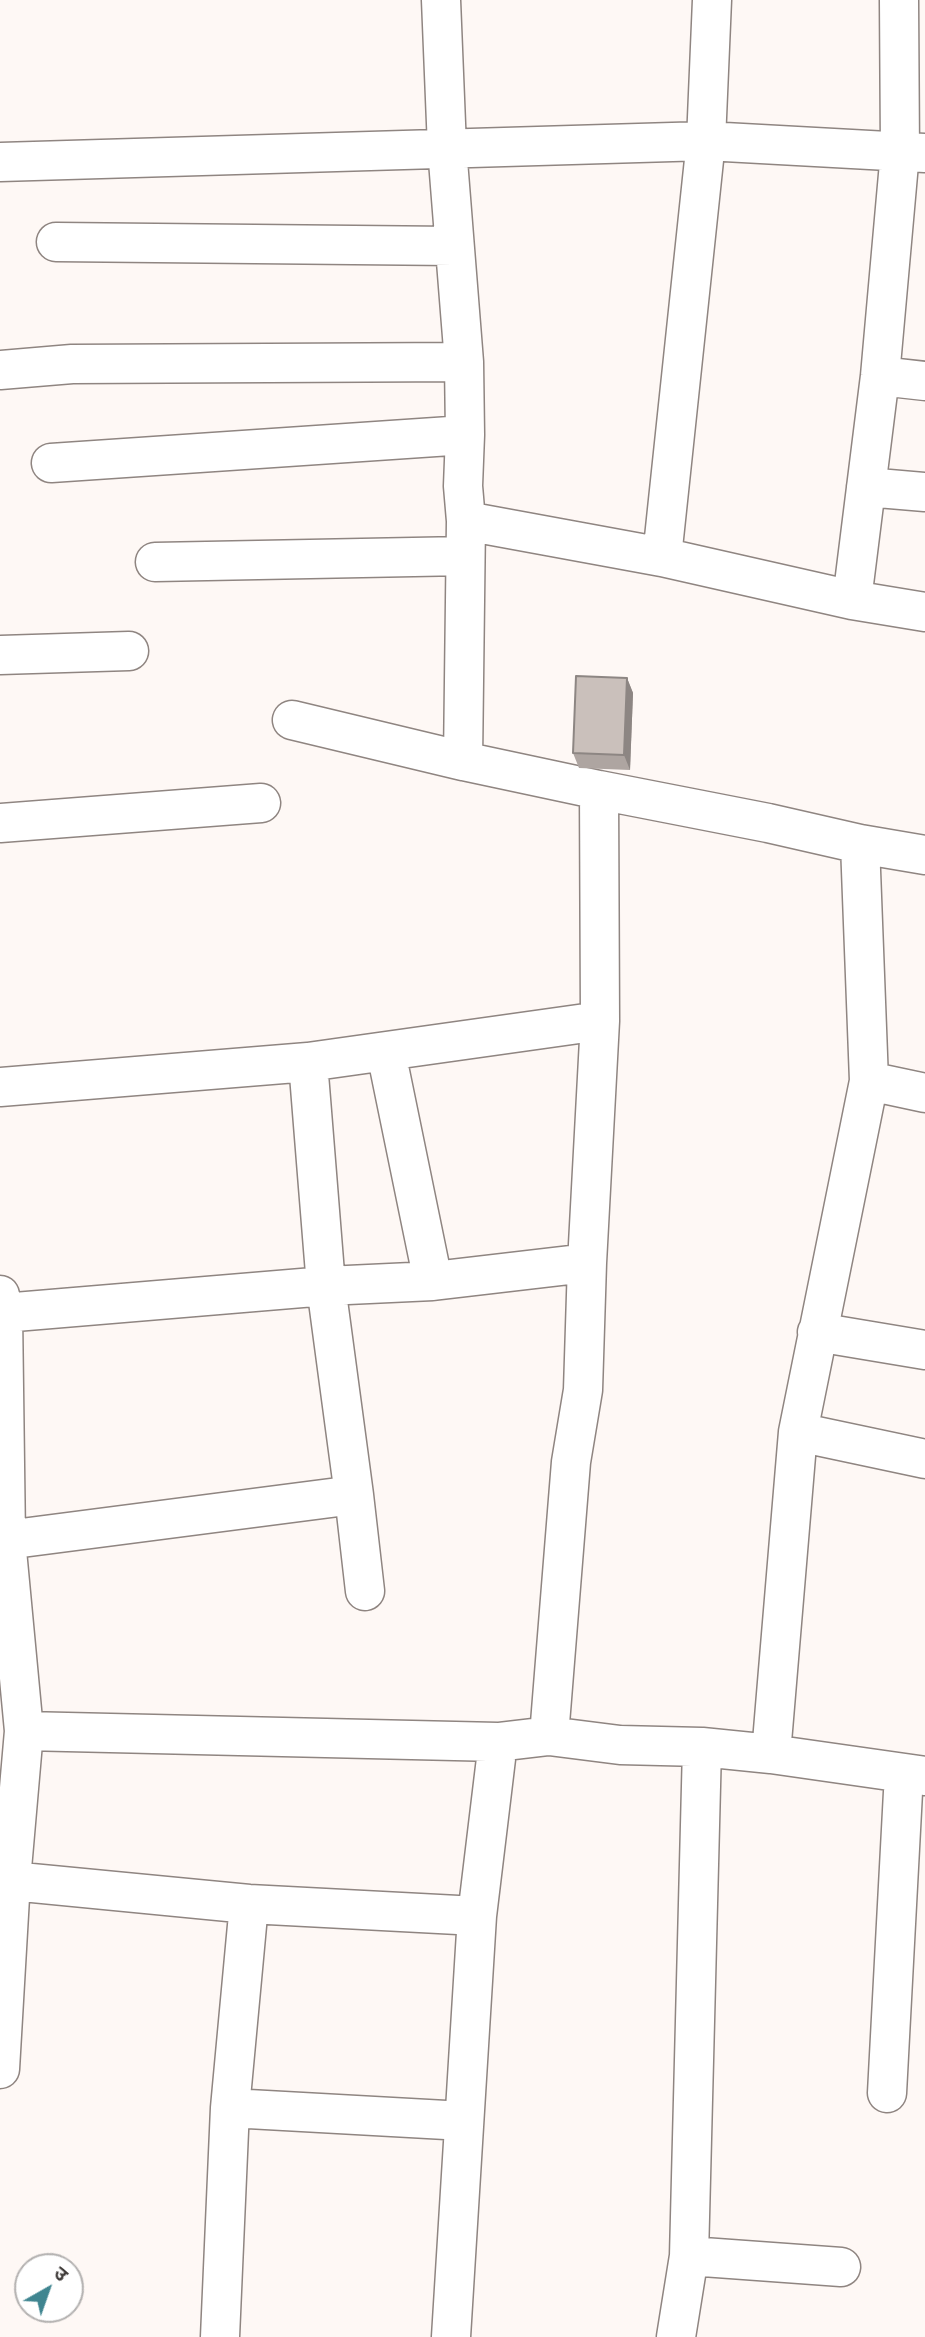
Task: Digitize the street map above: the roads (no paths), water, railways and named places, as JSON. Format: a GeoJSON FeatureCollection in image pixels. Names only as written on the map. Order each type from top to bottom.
{"type":"FeatureCollection","features":[{"type":"Feature","properties":{"kind":"street"},"geometry":{"type":"LineString","coordinates":[[441,0],[453,246],[464,362],[463,761]]}},
{"type":"Feature","properties":{"kind":"street"},"geometry":{"type":"LineString","coordinates":[[662,557],[706,141],[712,0]]}},
{"type":"Feature","properties":{"kind":"street"},"geometry":{"type":"LineString","coordinates":[[852,600],[880,376],[913,153],[899,0]]}},
{"type":"Feature","properties":{"kind":"street"},"geometry":{"type":"LineString","coordinates":[[0,162],[706,141],[913,153]]}},
{"type":"Feature","properties":{"kind":"street"},"geometry":{"type":"LineString","coordinates":[[56,242],[453,246]]}},
{"type":"Feature","properties":{"kind":"street"},"geometry":{"type":"LineString","coordinates":[[0,370],[72,364],[464,362]]}},
{"type":"Feature","properties":{"kind":"street"},"geometry":{"type":"LineString","coordinates":[[880,376],[925,382]]}},
{"type":"Feature","properties":{"kind":"street"},"geometry":{"type":"LineString","coordinates":[[51,463],[465,435]]}},
{"type":"Feature","properties":{"kind":"street"},"geometry":{"type":"LineString","coordinates":[[866,487],[925,492]]}},
{"type":"Feature","properties":{"kind":"street"},"geometry":{"type":"LineString","coordinates":[[155,562],[465,539],[662,557],[852,600],[925,612]]}},
{"type":"Feature","properties":{"kind":"street"},"geometry":{"type":"LineString","coordinates":[[0,655],[129,651]]}},
{"type":"Feature","properties":{"kind":"street"},"geometry":{"type":"LineString","coordinates":[[292,720],[463,761],[768,823],[860,845],[925,855]]}},
{"type":"Feature","properties":{"kind":"street"},"geometry":{"type":"LineString","coordinates":[[549,1736],[571,1462],[583,1390],[600,1021],[599,790]]}},
{"type":"Feature","properties":{"kind":"street"},"geometry":{"type":"LineString","coordinates":[[0,823],[261,803]]}},
{"type":"Feature","properties":{"kind":"street"},"geometry":{"type":"LineString","coordinates":[[771,1754],[798,1432],[869,1081],[860,845]]}},
{"type":"Feature","properties":{"kind":"street"},"geometry":{"type":"LineString","coordinates":[[0,1087],[308,1062],[600,1021]]}},
{"type":"Feature","properties":{"kind":"street"},"geometry":{"type":"LineString","coordinates":[[386,1052],[433,1281]]}},
{"type":"Feature","properties":{"kind":"street"},"geometry":{"type":"LineString","coordinates":[[308,1062],[326,1286],[365,1591]]}},
{"type":"Feature","properties":{"kind":"street"},"geometry":{"type":"LineString","coordinates":[[869,1081],[925,1093]]}},
{"type":"Feature","properties":{"kind":"street"},"geometry":{"type":"LineString","coordinates":[[0,2069],[6,1880],[24,1731],[6,1540],[2,1304],[433,1281],[587,1263]]}},
{"type":"Feature","properties":{"kind":"street"},"geometry":{"type":"LineString","coordinates":[[817,1332],[925,1350]]}},
{"type":"Feature","properties":{"kind":"street"},"geometry":{"type":"LineString","coordinates":[[798,1432],[925,1459]]}},
{"type":"Feature","properties":{"kind":"street"},"geometry":{"type":"LineString","coordinates":[[6,1540],[354,1495]]}},
{"type":"Feature","properties":{"kind":"street"},"geometry":{"type":"LineString","coordinates":[[24,1731],[498,1742],[549,1736],[620,1745],[702,1747],[771,1754],[915,1775],[887,2093]]}},
{"type":"Feature","properties":{"kind":"street"},"geometry":{"type":"LineString","coordinates":[[451,2337],[477,1916],[498,1742]]}},
{"type":"Feature","properties":{"kind":"street"},"geometry":{"type":"LineString","coordinates":[[676,2337],[689,2256],[702,1747]]}},
{"type":"Feature","properties":{"kind":"street"},"geometry":{"type":"LineString","coordinates":[[6,1880],[249,1904],[477,1916]]}},
{"type":"Feature","properties":{"kind":"street"},"geometry":{"type":"LineString","coordinates":[[220,2337],[230,2108],[249,1904]]}},
{"type":"Feature","properties":{"kind":"street"},"geometry":{"type":"LineString","coordinates":[[230,2108],[464,2121]]}},
{"type":"Feature","properties":{"kind":"street"},"geometry":{"type":"LineString","coordinates":[[689,2256],[841,2267]]}}]}
